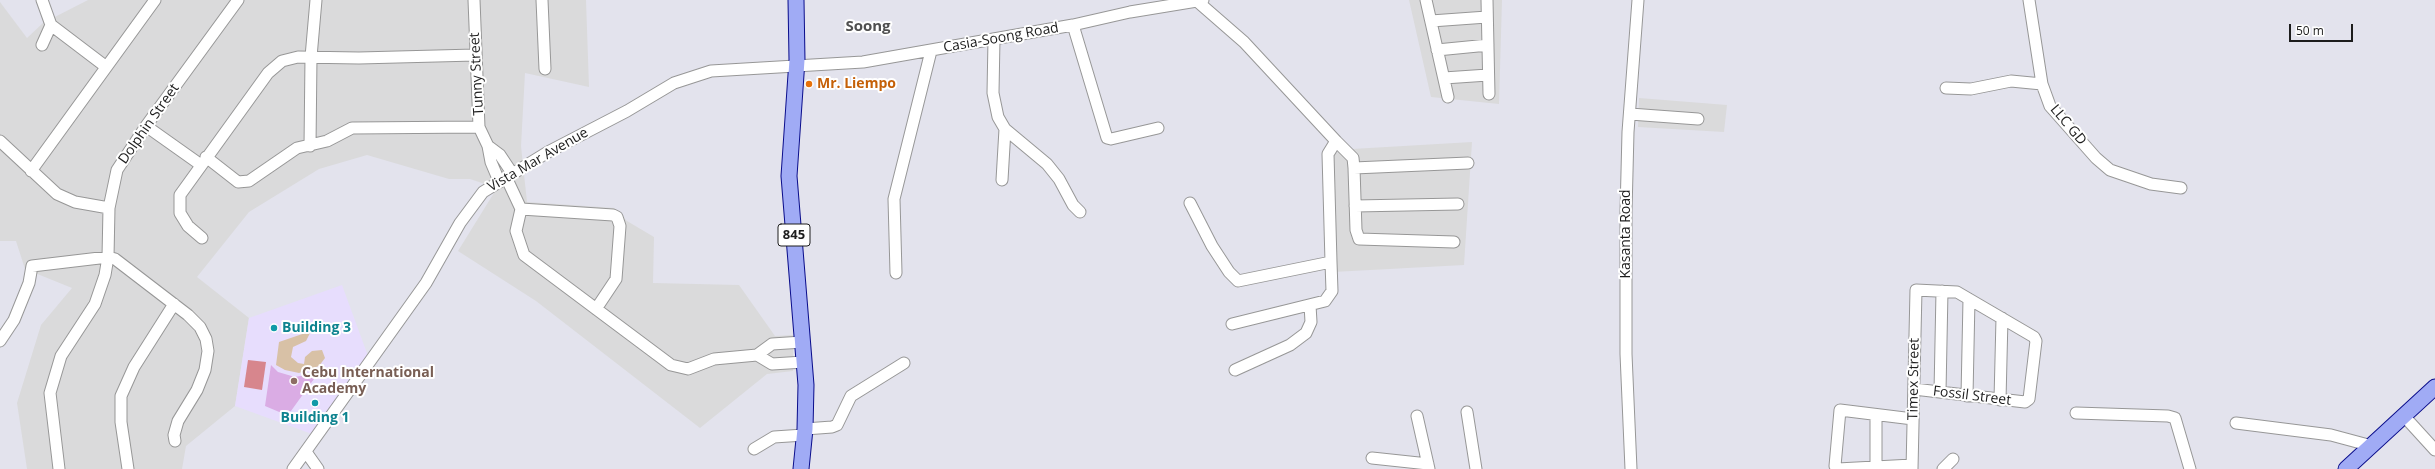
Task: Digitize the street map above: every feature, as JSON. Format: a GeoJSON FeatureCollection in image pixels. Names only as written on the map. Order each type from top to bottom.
{"type":"FeatureCollection","features":[{"type":"Feature","properties":{"kind":"main road","name":"845"},"geometry":{"type":"LineString","coordinates":[[796,0],[797,68],[789,176],[804,362],[805,432],[801,469]]}},
{"type":"Feature","properties":{"kind":"main road"},"geometry":{"type":"LineString","coordinates":[[2346,469],[2435,387]]}},
{"type":"Feature","properties":{"kind":"street"},"geometry":{"type":"LineString","coordinates":[[42,0],[52,25],[106,66]]}},
{"type":"Feature","properties":{"kind":"street"},"geometry":{"type":"LineString","coordinates":[[31,171],[155,0]]}},
{"type":"Feature","properties":{"kind":"street","name":"Dolphin Street"},"geometry":{"type":"LineString","coordinates":[[59,469],[50,403],[53,382],[61,356],[95,304],[106,271],[108,257],[109,208],[119,166],[146,126],[238,0]]}},
{"type":"Feature","properties":{"kind":"street"},"geometry":{"type":"LineString","coordinates":[[310,146],[311,57],[316,0]]}},
{"type":"Feature","properties":{"kind":"street","name":"Tunny Street"},"geometry":{"type":"LineString","coordinates":[[474,0],[479,127],[488,146],[500,155],[506,177],[520,209]]}},
{"type":"Feature","properties":{"kind":"street"},"geometry":{"type":"LineString","coordinates":[[542,0],[545,69]]}},
{"type":"Feature","properties":{"kind":"street"},"geometry":{"type":"LineString","coordinates":[[1426,0],[1448,97]]}},
{"type":"Feature","properties":{"kind":"street"},"geometry":{"type":"LineString","coordinates":[[1487,0],[1489,94]]}},
{"type":"Feature","properties":{"kind":"street","name":"Kasanta Road"},"geometry":{"type":"LineString","coordinates":[[1631,469],[1626,354],[1626,212],[1630,114],[1638,0]]}},
{"type":"Feature","properties":{"kind":"street","name":"LLC GD"},"geometry":{"type":"LineString","coordinates":[[2029,0],[2042,84],[2050,106],[2096,158],[2110,170],[2151,184],[2181,188]]}},
{"type":"Feature","properties":{"kind":"street"},"geometry":{"type":"LineString","coordinates":[[1200,1],[1244,42],[1353,158],[1357,236],[1363,241],[1454,242]]}},
{"type":"Feature","properties":{"kind":"street","name":"Casia-Soong Road"},"geometry":{"type":"LineString","coordinates":[[797,68],[863,62],[930,51],[1073,25],[1130,12],[1200,1]]}},
{"type":"Feature","properties":{"kind":"street"},"geometry":{"type":"LineString","coordinates":[[1431,21],[1487,17]]}},
{"type":"Feature","properties":{"kind":"street"},"geometry":{"type":"LineString","coordinates":[[42,45],[52,25]]}},
{"type":"Feature","properties":{"kind":"street"},"geometry":{"type":"LineString","coordinates":[[1073,25],[1107,138],[1110,139],[1158,128]]}},
{"type":"Feature","properties":{"kind":"street"},"geometry":{"type":"LineString","coordinates":[[994,39],[992,73],[994,107],[1005,129],[1047,164],[1059,179],[1073,205],[1080,212]]}},
{"type":"Feature","properties":{"kind":"street"},"geometry":{"type":"LineString","coordinates":[[1437,50],[1488,45]]}},
{"type":"Feature","properties":{"kind":"street"},"geometry":{"type":"LineString","coordinates":[[896,273],[894,198],[930,51]]}},
{"type":"Feature","properties":{"kind":"street"},"geometry":{"type":"LineString","coordinates":[[202,238],[188,226],[180,213],[180,195],[268,73],[282,61],[298,56],[475,55]]}},
{"type":"Feature","properties":{"kind":"street","name":"Vista Mar Avenue"},"geometry":{"type":"LineString","coordinates":[[293,469],[426,283],[454,233],[474,202],[483,192],[576,136],[690,76],[711,71],[797,68]]}},
{"type":"Feature","properties":{"kind":"street"},"geometry":{"type":"LineString","coordinates":[[1444,78],[1488,75]]}},
{"type":"Feature","properties":{"kind":"street"},"geometry":{"type":"LineString","coordinates":[[1946,88],[1971,89],[2011,81],[2042,84]]}},
{"type":"Feature","properties":{"kind":"street"},"geometry":{"type":"LineString","coordinates":[[1630,114],[1698,119]]}},
{"type":"Feature","properties":{"kind":"street"},"geometry":{"type":"LineString","coordinates":[[146,126],[238,182],[249,181],[297,148],[327,142],[352,128],[479,127]]}},
{"type":"Feature","properties":{"kind":"street"},"geometry":{"type":"LineString","coordinates":[[1002,180],[1005,129]]}},
{"type":"Feature","properties":{"kind":"street"},"geometry":{"type":"LineString","coordinates":[[0,141],[31,171],[66,198],[75,202],[109,208]]}},
{"type":"Feature","properties":{"kind":"street"},"geometry":{"type":"LineString","coordinates":[[1232,324],[1324,302],[1332,291],[1328,154],[1336,141]]}},
{"type":"Feature","properties":{"kind":"street"},"geometry":{"type":"LineString","coordinates":[[1354,168],[1468,163]]}},
{"type":"Feature","properties":{"kind":"street"},"geometry":{"type":"LineString","coordinates":[[1190,203],[1212,246],[1229,272],[1238,281],[1331,262]]}},
{"type":"Feature","properties":{"kind":"street"},"geometry":{"type":"LineString","coordinates":[[1355,206],[1458,204]]}},
{"type":"Feature","properties":{"kind":"street"},"geometry":{"type":"LineString","coordinates":[[596,309],[616,279],[620,226],[617,217],[614,215],[520,209],[516,231],[524,254],[596,309],[671,365],[688,369],[714,359],[757,355],[772,344],[803,342]]}},
{"type":"Feature","properties":{"kind":"street"},"geometry":{"type":"LineString","coordinates":[[0,341],[14,320],[29,283],[32,266],[108,257],[124,266],[174,304],[200,327],[206,339],[208,351],[202,379],[178,421],[174,435],[175,441]]}},
{"type":"Feature","properties":{"kind":"street","name":"Timex Street"},"geometry":{"type":"LineString","coordinates":[[1912,467],[1916,290],[1942,291]]}},
{"type":"Feature","properties":{"kind":"street"},"geometry":{"type":"LineString","coordinates":[[1940,392],[1942,291],[1957,292],[2002,318],[2000,400]]}},
{"type":"Feature","properties":{"kind":"street"},"geometry":{"type":"LineString","coordinates":[[1967,396],[1969,299]]}},
{"type":"Feature","properties":{"kind":"street"},"geometry":{"type":"LineString","coordinates":[[128,469],[121,422],[121,396],[134,367],[174,304]]}},
{"type":"Feature","properties":{"kind":"street"},"geometry":{"type":"LineString","coordinates":[[1235,370],[1290,345],[1306,333],[1311,322],[1310,305]]}},
{"type":"Feature","properties":{"kind":"street","name":"Fossil Street"},"geometry":{"type":"LineString","coordinates":[[1914,389],[2000,400],[2025,402],[2029,400],[2036,341],[2034,337],[2002,318]]}},
{"type":"Feature","properties":{"kind":"street"},"geometry":{"type":"LineString","coordinates":[[757,355],[772,364],[804,362]]}},
{"type":"Feature","properties":{"kind":"street"},"geometry":{"type":"LineString","coordinates":[[754,449],[774,437],[837,425],[850,396],[904,363]]}},
{"type":"Feature","properties":{"kind":"street"},"geometry":{"type":"LineString","coordinates":[[1912,467],[1838,469],[1835,466],[1840,410],[1913,419]]}},
{"type":"Feature","properties":{"kind":"street"},"geometry":{"type":"LineString","coordinates":[[1467,412],[1476,469]]}},
{"type":"Feature","properties":{"kind":"street"},"geometry":{"type":"LineString","coordinates":[[2076,413],[2168,416],[2175,418],[2190,469]]}},
{"type":"Feature","properties":{"kind":"street"},"geometry":{"type":"LineString","coordinates":[[1876,415],[1876,467]]}},
{"type":"Feature","properties":{"kind":"street"},"geometry":{"type":"LineString","coordinates":[[1372,458],[1429,466],[1417,416]]}},
{"type":"Feature","properties":{"kind":"street"},"geometry":{"type":"LineString","coordinates":[[2404,416],[2435,450]]}},
{"type":"Feature","properties":{"kind":"street"},"geometry":{"type":"LineString","coordinates":[[2236,423],[2331,435],[2372,446]]}},
{"type":"Feature","properties":{"kind":"street"},"geometry":{"type":"LineString","coordinates":[[306,452],[318,469]]}},
{"type":"Feature","properties":{"kind":"street"},"geometry":{"type":"LineString","coordinates":[[1943,469],[1953,459]]}},
{"type":"Feature","properties":{"kind":"shaded area"},"geometry":{"type":"Polygon","coordinates":[[[88,0],[586,0],[589,87],[525,73],[521,146],[527,202],[614,208],[627,221],[654,237],[653,283],[739,285],[775,336],[793,335],[793,371],[767,374],[700,428],[536,301],[458,251],[497,188],[470,179],[449,179],[367,155],[319,169],[249,212],[197,277],[249,318],[235,406],[186,446],[182,469],[27,469],[17,403],[41,325],[72,288],[25,269],[16,241],[0,241],[0,2],[27,38],[43,23],[88,0]]]}},
{"type":"Feature","properties":{"kind":"shaded area"},"geometry":{"type":"Polygon","coordinates":[[[1409,0],[1502,0],[1499,104],[1431,97],[1409,0]]]}},
{"type":"Feature","properties":{"kind":"shaded area"},"geometry":{"type":"Polygon","coordinates":[[[1639,98],[1727,105],[1724,132],[1638,127],[1639,98]]]}},
{"type":"Feature","properties":{"kind":"shaded area"},"geometry":{"type":"Polygon","coordinates":[[[1472,142],[1464,265],[1333,272],[1329,154],[1352,149],[1472,142]]]}},
{"type":"Feature","properties":{"kind":"shaded area","name":"Cebu International Academy"},"geometry":{"type":"Polygon","coordinates":[[[342,285],[368,356],[312,434],[235,406],[249,318],[342,285]]]}},
{"type":"Feature","properties":{"kind":"shaded area"},"geometry":{"type":"Polygon","coordinates":[[[311,331],[306,341],[293,347],[291,357],[298,363],[304,364],[305,357],[312,351],[322,350],[325,358],[319,366],[299,373],[285,370],[276,365],[279,342],[311,331]]]}},
{"type":"Feature","properties":{"kind":"shaded area"},"geometry":{"type":"Polygon","coordinates":[[[248,360],[266,362],[262,390],[244,387],[248,360]]]}},
{"type":"Feature","properties":{"kind":"shaded area"},"geometry":{"type":"Polygon","coordinates":[[[271,365],[278,372],[295,377],[310,374],[324,365],[291,411],[284,414],[265,406],[271,365]]]}},
{"type":"Feature","properties":{"kind":"place","name":"Mr. Liempo"},"geometry":{"type":"Point","coordinates":[809,84]}},
{"type":"Feature","properties":{"kind":"place","name":"Building 3"},"geometry":{"type":"Point","coordinates":[274,328]}},
{"type":"Feature","properties":{"kind":"place","name":"Cebu International Academy"},"geometry":{"type":"Point","coordinates":[294,381]}},
{"type":"Feature","properties":{"kind":"place","name":"Building 1"},"geometry":{"type":"Point","coordinates":[315,403]}},
{"type":"Feature","properties":{"kind":"district","name":"Soong"},"geometry":{"type":"Point","coordinates":[868,27]}}]}
